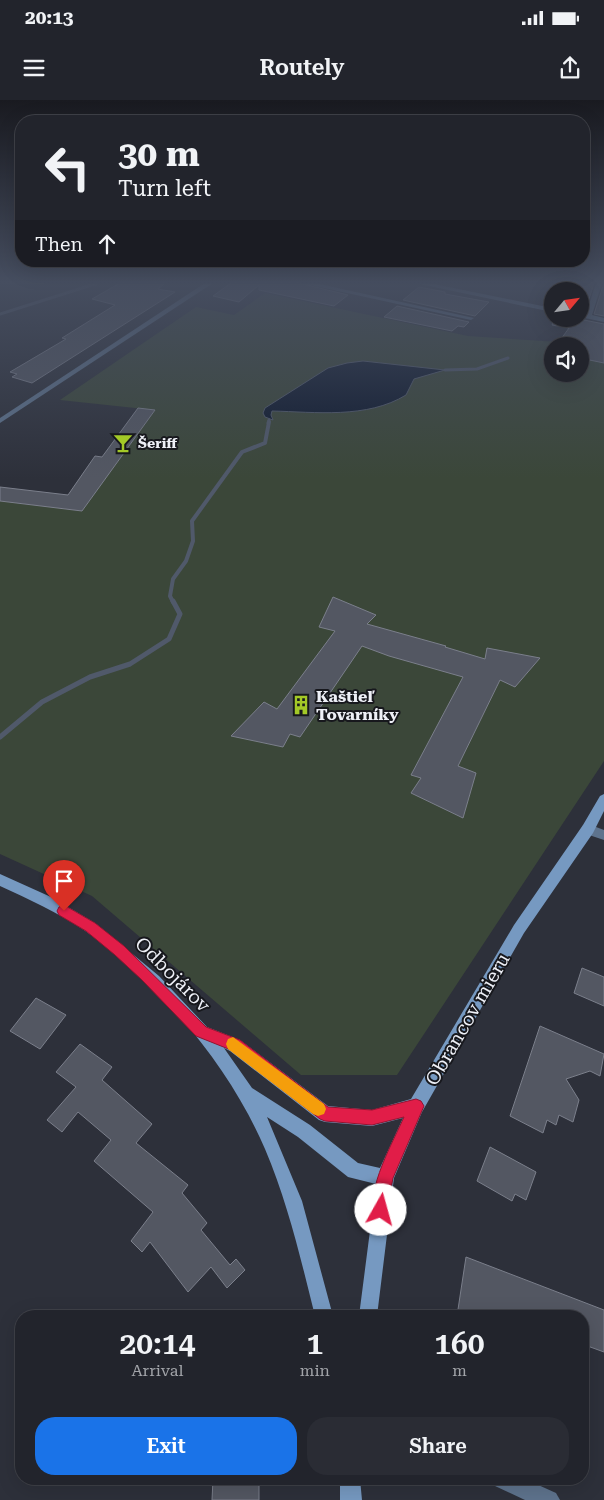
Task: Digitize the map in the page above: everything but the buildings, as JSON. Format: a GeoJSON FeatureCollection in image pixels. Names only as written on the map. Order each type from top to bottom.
{"type":"FeatureCollection","features":[{"type":"Feature","properties":{"kind":"street"},"geometry":{"type":"LineString","coordinates":[[0,421],[111,348]]}},
{"type":"Feature","properties":{"kind":"street","name":"Obrancov mieru"},"geometry":{"type":"LineString","coordinates":[[369,1310],[385,1178],[416,1106],[519,929],[588,829],[604,799]]}},
{"type":"Feature","properties":{"kind":"street"},"geometry":{"type":"LineString","coordinates":[[588,829],[604,835]]}},
{"type":"Feature","properties":{"kind":"street","name":"Odbojárov"},"geometry":{"type":"LineString","coordinates":[[0,880],[50,903],[90,927],[147,976],[201,1032],[245,1093],[272,1149],[294,1205],[322,1310]]}},
{"type":"Feature","properties":{"kind":"street"},"geometry":{"type":"LineString","coordinates":[[201,1032],[235,1045],[325,1114],[372,1118],[416,1106]]}},
{"type":"Feature","properties":{"kind":"street"},"geometry":{"type":"LineString","coordinates":[[245,1093],[304,1131],[354,1171],[385,1178]]}},
{"type":"Feature","properties":{"kind":"street"},"geometry":{"type":"LineString","coordinates":[[350,1485],[351,1500]]}},
{"type":"Feature","properties":{"kind":"street"},"geometry":{"type":"LineString","coordinates":[[515,1485],[549,1500]]}},
{"type":"Feature","properties":{"kind":"green space"},"geometry":{"type":"Polygon","coordinates":[[[136,348],[544,348],[544,382],[589,382],[589,360],[604,363],[604,761],[397,1075],[301,1075],[92,896],[0,854],[0,501],[82,511],[154,410],[60,400],[136,348]]]}},
{"type":"Feature","properties":{"kind":"water"},"geometry":{"type":"Polygon","coordinates":[[[363,361],[445,370],[414,379],[406,395],[391,403],[375,408],[323,413],[272,411],[273,420],[265,417],[263,413],[265,408],[328,368],[363,361]]]}},
{"type":"Feature","properties":{"kind":"waterway"},"geometry":{"type":"LineString","coordinates":[[445,370],[477,369],[508,358]]}},
{"type":"Feature","properties":{"kind":"waterway"},"geometry":{"type":"LineString","coordinates":[[173,602],[170,596],[173,579],[186,561],[193,541],[192,521],[242,452],[265,443],[269,422]]}},
{"type":"Feature","properties":{"kind":"waterway"},"geometry":{"type":"LineString","coordinates":[[0,737],[42,702],[90,677],[130,664],[169,639],[180,614],[173,601]]}},
{"type":"Feature","properties":{"kind":"slow traffic"},"geometry":{"type":"LineString","coordinates":[[233,1044],[318,1109]]}},
{"type":"Feature","properties":{"kind":"place","name":"Šeriff"},"geometry":{"type":"Point","coordinates":[123,443]}},
{"type":"Feature","properties":{"kind":"place","name":"Kaštieľ Tovarníky"},"geometry":{"type":"Point","coordinates":[301,705]}},
{"type":"Feature","properties":{"kind":"route"},"geometry":{"type":"LineString","coordinates":[[64,911],[90,927],[120,950],[201,1032],[235,1045],[325,1114],[372,1118],[416,1106],[385,1178],[381,1210]]}}]}
